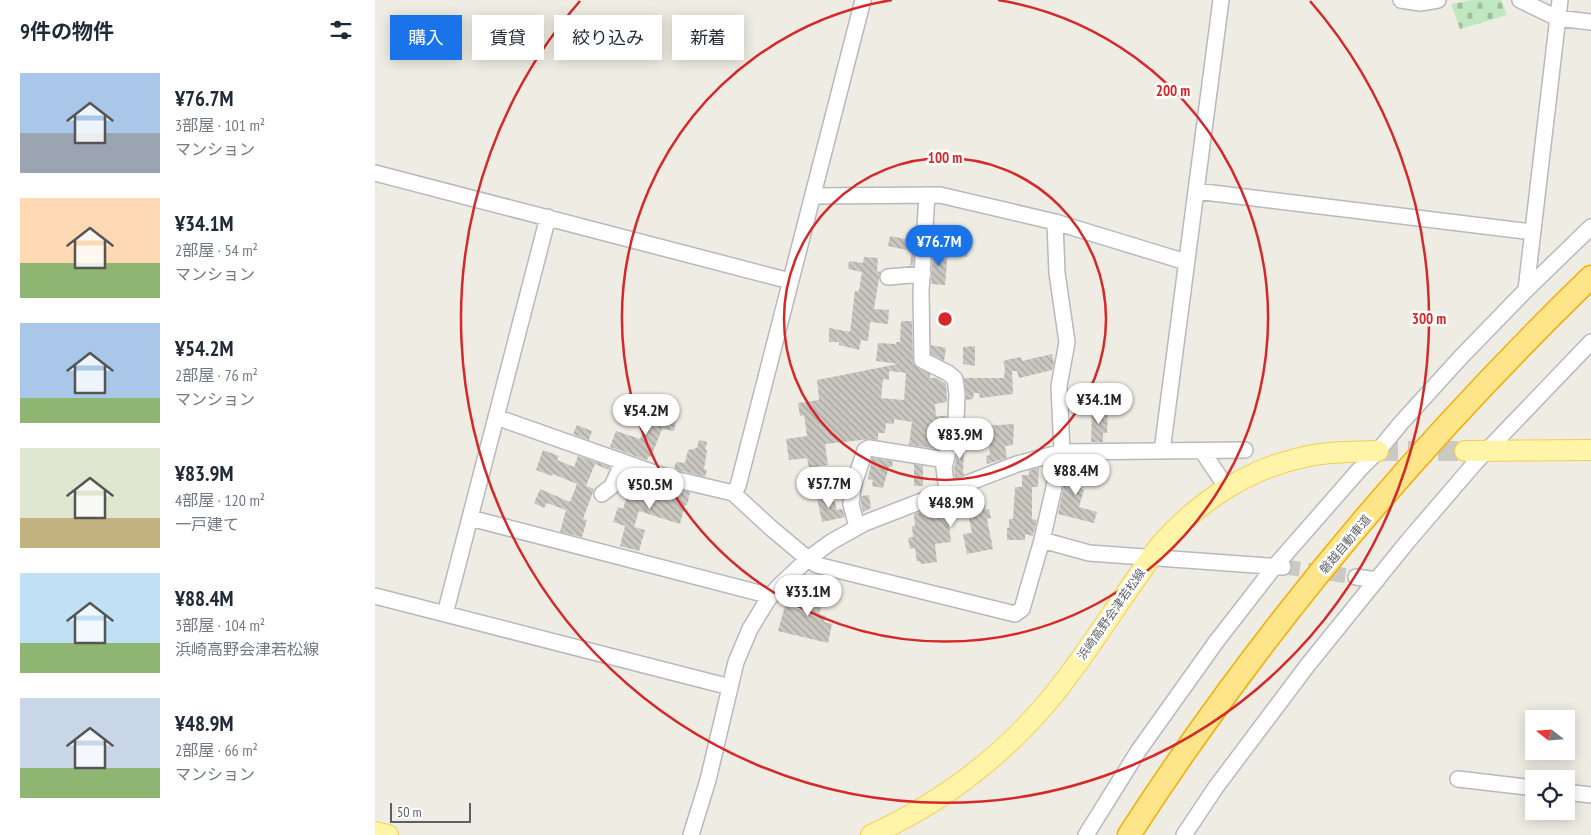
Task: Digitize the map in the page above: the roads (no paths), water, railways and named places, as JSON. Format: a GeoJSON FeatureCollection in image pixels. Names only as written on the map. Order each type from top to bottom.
{"type":"FeatureCollection","features":[{"type":"Feature","properties":{"kind":"highway","name":"磐越自動車道"},"geometry":{"type":"LineString","coordinates":[[1129,835],[1202,726],[1332,558],[1409,468],[1504,363],[1591,277]]}},
{"type":"Feature","properties":{"kind":"main road"},"geometry":{"type":"LineString","coordinates":[[1465,451],[1591,450]]}},
{"type":"Feature","properties":{"kind":"main road","name":"浜崎高野会津若松線"},"geometry":{"type":"LineString","coordinates":[[871,835],[942,796],[978,770],[1015,739],[1057,689],[1151,557],[1180,523],[1204,504],[1227,488],[1277,464],[1305,456],[1378,451]]}},
{"type":"Feature","properties":{"kind":"main road"},"geometry":{"type":"LineString","coordinates":[[375,832],[388,835]]}},
{"type":"Feature","properties":{"kind":"street"},"geometry":{"type":"LineString","coordinates":[[733,493],[738,486],[863,0]]}},
{"type":"Feature","properties":{"kind":"street"},"geometry":{"type":"LineString","coordinates":[[1162,451],[1221,0]]}},
{"type":"Feature","properties":{"kind":"street"},"geometry":{"type":"LineString","coordinates":[[1401,0],[1420,3],[1438,0]]}},
{"type":"Feature","properties":{"kind":"street"},"geometry":{"type":"LineString","coordinates":[[1520,0],[1557,18],[1591,22]]}},
{"type":"Feature","properties":{"kind":"street"},"geometry":{"type":"LineString","coordinates":[[1526,290],[1560,0]]}},
{"type":"Feature","properties":{"kind":"street"},"geometry":{"type":"LineString","coordinates":[[375,173],[790,280]]}},
{"type":"Feature","properties":{"kind":"street"},"geometry":{"type":"LineString","coordinates":[[1197,190],[1532,232]]}},
{"type":"Feature","properties":{"kind":"street"},"geometry":{"type":"LineString","coordinates":[[927,195],[923,274],[922,360],[948,373],[955,379],[957,394],[956,420],[944,468],[947,491]]}},
{"type":"Feature","properties":{"kind":"street"},"geometry":{"type":"LineString","coordinates":[[813,196],[940,195],[1055,222],[1186,262]]}},
{"type":"Feature","properties":{"kind":"street"},"geometry":{"type":"LineString","coordinates":[[445,614],[548,218]]}},
{"type":"Feature","properties":{"kind":"street"},"geometry":{"type":"LineString","coordinates":[[496,417],[667,477],[733,493],[817,565],[1015,614],[1023,609],[1042,540],[1062,452],[1059,386],[1067,342],[1057,273],[1055,222]]}},
{"type":"Feature","properties":{"kind":"street"},"geometry":{"type":"LineString","coordinates":[[1086,835],[1139,750],[1216,642],[1359,470],[1378,451],[1401,423],[1461,357],[1591,227]]}},
{"type":"Feature","properties":{"kind":"street"},"geometry":{"type":"LineString","coordinates":[[888,277],[923,274]]}},
{"type":"Feature","properties":{"kind":"street"},"geometry":{"type":"LineString","coordinates":[[1184,835],[1216,787],[1284,696],[1377,580],[1469,470],[1591,342]]}},
{"type":"Feature","properties":{"kind":"street"},"geometry":{"type":"LineString","coordinates":[[857,527],[851,504],[853,487],[865,450],[869,448],[946,460]]}},
{"type":"Feature","properties":{"kind":"street"},"geometry":{"type":"LineString","coordinates":[[691,835],[708,780],[743,643],[756,617],[771,596],[808,559],[831,542],[857,527],[947,491],[1017,464],[1062,452],[1245,450]]}},
{"type":"Feature","properties":{"kind":"street"},"geometry":{"type":"LineString","coordinates":[[1202,451],[1227,488]]}},
{"type":"Feature","properties":{"kind":"street"},"geometry":{"type":"LineString","coordinates":[[602,494],[612,486],[623,462]]}},
{"type":"Feature","properties":{"kind":"street"},"geometry":{"type":"LineString","coordinates":[[470,518],[771,596]]}},
{"type":"Feature","properties":{"kind":"street"},"geometry":{"type":"LineString","coordinates":[[1042,540],[1089,553],[1280,566]]}},
{"type":"Feature","properties":{"kind":"street"},"geometry":{"type":"LineString","coordinates":[[1357,577],[1377,580]]}},
{"type":"Feature","properties":{"kind":"street"},"geometry":{"type":"LineString","coordinates":[[375,596],[731,687]]}},
{"type":"Feature","properties":{"kind":"street"},"geometry":{"type":"LineString","coordinates":[[1458,779],[1525,787]]}},
{"type":"Feature","properties":{"kind":"street"},"geometry":{"type":"LineString","coordinates":[[1575,793],[1591,794]]}},
{"type":"Feature","properties":{"kind":"tunnel"},"geometry":{"type":"LineString","coordinates":[[1378,451],[1465,451]]}},
{"type":"Feature","properties":{"kind":"tunnel"},"geometry":{"type":"LineString","coordinates":[[1285,567],[1356,577]]}}]}
